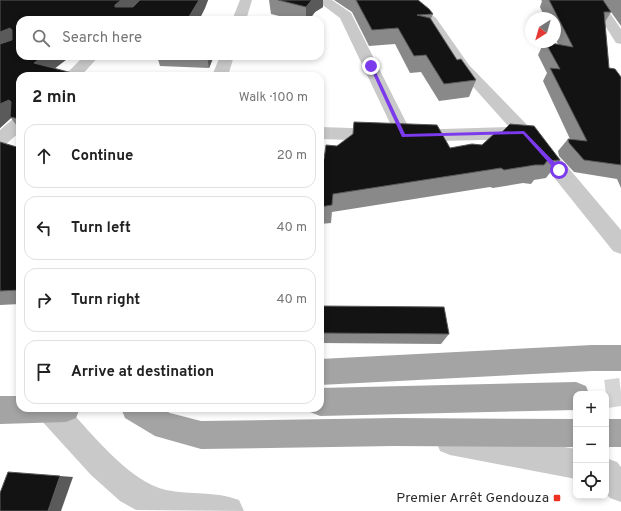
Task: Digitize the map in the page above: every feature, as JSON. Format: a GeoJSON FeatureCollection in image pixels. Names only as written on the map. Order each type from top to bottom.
{"type":"FeatureCollection","features":[{"type":"Feature","properties":{"kind":"main road"},"geometry":{"type":"LineString","coordinates":[[324,372],[592,358],[621,358]]}},
{"type":"Feature","properties":{"kind":"main road"},"geometry":{"type":"LineString","coordinates":[[324,402],[573,396]]}},
{"type":"Feature","properties":{"kind":"main road"},"geometry":{"type":"LineString","coordinates":[[0,410],[16,409]]}},
{"type":"Feature","properties":{"kind":"main road"},"geometry":{"type":"LineString","coordinates":[[141,412],[165,426],[201,435],[394,432],[573,433]]}},
{"type":"Feature","properties":{"kind":"main road"},"geometry":{"type":"LineString","coordinates":[[609,433],[621,433]]}},
{"type":"Feature","properties":{"kind":"street"},"geometry":{"type":"LineString","coordinates":[[241,16],[246,0]]}},
{"type":"Feature","properties":{"kind":"street"},"geometry":{"type":"LineString","coordinates":[[322,0],[334,6],[346,16],[404,136]]}},
{"type":"Feature","properties":{"kind":"street"},"geometry":{"type":"LineString","coordinates":[[404,0],[431,21],[464,68],[559,170],[621,245]]}},
{"type":"Feature","properties":{"kind":"street"},"geometry":{"type":"LineString","coordinates":[[595,0],[620,36]]}},
{"type":"Feature","properties":{"kind":"street"},"geometry":{"type":"LineString","coordinates":[[76,72],[88,60]]}},
{"type":"Feature","properties":{"kind":"street"},"geometry":{"type":"LineString","coordinates":[[221,72],[226,60]]}},
{"type":"Feature","properties":{"kind":"street"},"geometry":{"type":"LineString","coordinates":[[0,140],[16,126]]}},
{"type":"Feature","properties":{"kind":"street"},"geometry":{"type":"LineString","coordinates":[[324,134],[404,136],[524,133]]}},
{"type":"Feature","properties":{"kind":"street"},"geometry":{"type":"LineString","coordinates":[[61,412],[101,464],[133,492],[163,505],[228,511]]}},
{"type":"Feature","properties":{"kind":"street"},"geometry":{"type":"LineString","coordinates":[[394,432],[573,463]]}},
{"type":"Feature","properties":{"kind":"street"},"geometry":{"type":"LineString","coordinates":[[609,476],[621,487]]}},
{"type":"Feature","properties":{"kind":"building"},"geometry":{"type":"Polygon","coordinates":[[[0,0],[121,0],[115,5],[115,7],[133,7],[140,0],[199,0],[189,16],[16,16],[16,60],[38,60],[34,63],[68,72],[16,72],[16,118],[10,117],[11,102],[9,100],[0,104],[0,44],[12,40],[12,30],[10,28],[0,32],[0,0]]]}},
{"type":"Feature","properties":{"kind":"building"},"geometry":{"type":"Polygon","coordinates":[[[278,0],[312,0],[306,7],[278,0]]]}},
{"type":"Feature","properties":{"kind":"building"},"geometry":{"type":"Polygon","coordinates":[[[356,0],[418,0],[433,14],[417,15],[430,18],[457,60],[461,59],[476,80],[444,84],[426,55],[414,56],[398,28],[372,30],[356,0]]]}},
{"type":"Feature","properties":{"kind":"building"},"geometry":{"type":"Polygon","coordinates":[[[549,0],[603,0],[611,12],[604,12],[609,68],[615,69],[621,77],[621,165],[584,160],[569,143],[568,139],[587,141],[550,68],[560,69],[548,48],[561,48],[561,45],[573,47],[561,24],[561,12],[555,12],[549,0]]]}},
{"type":"Feature","properties":{"kind":"building"},"geometry":{"type":"Polygon","coordinates":[[[354,122],[437,125],[450,148],[472,144],[482,145],[495,133],[502,132],[510,124],[534,126],[560,160],[547,161],[544,165],[504,170],[501,168],[333,194],[332,205],[324,206],[324,159],[326,145],[337,146],[353,134],[354,122]]]}},
{"type":"Feature","properties":{"kind":"building"},"geometry":{"type":"Polygon","coordinates":[[[0,142],[16,147],[16,290],[0,291],[0,142]]]}},
{"type":"Feature","properties":{"kind":"building"},"geometry":{"type":"Polygon","coordinates":[[[324,306],[444,307],[449,334],[324,333],[324,306]]]}},
{"type":"Feature","properties":{"kind":"building"},"geometry":{"type":"Polygon","coordinates":[[[8,472],[60,476],[48,511],[0,511],[0,493],[8,472]]]}},
{"type":"Feature","properties":{"kind":"tunnel"},"geometry":{"type":"LineString","coordinates":[[609,394],[621,392]]}},
{"type":"Feature","properties":{"kind":"place","name":"Premier Arrêt Gendouza"},"geometry":{"type":"Point","coordinates":[557,498]}},
{"type":"Feature","properties":{"kind":"route"},"geometry":{"type":"LineString","coordinates":[[371,66],[404,136],[524,133],[559,170]]}}]}
